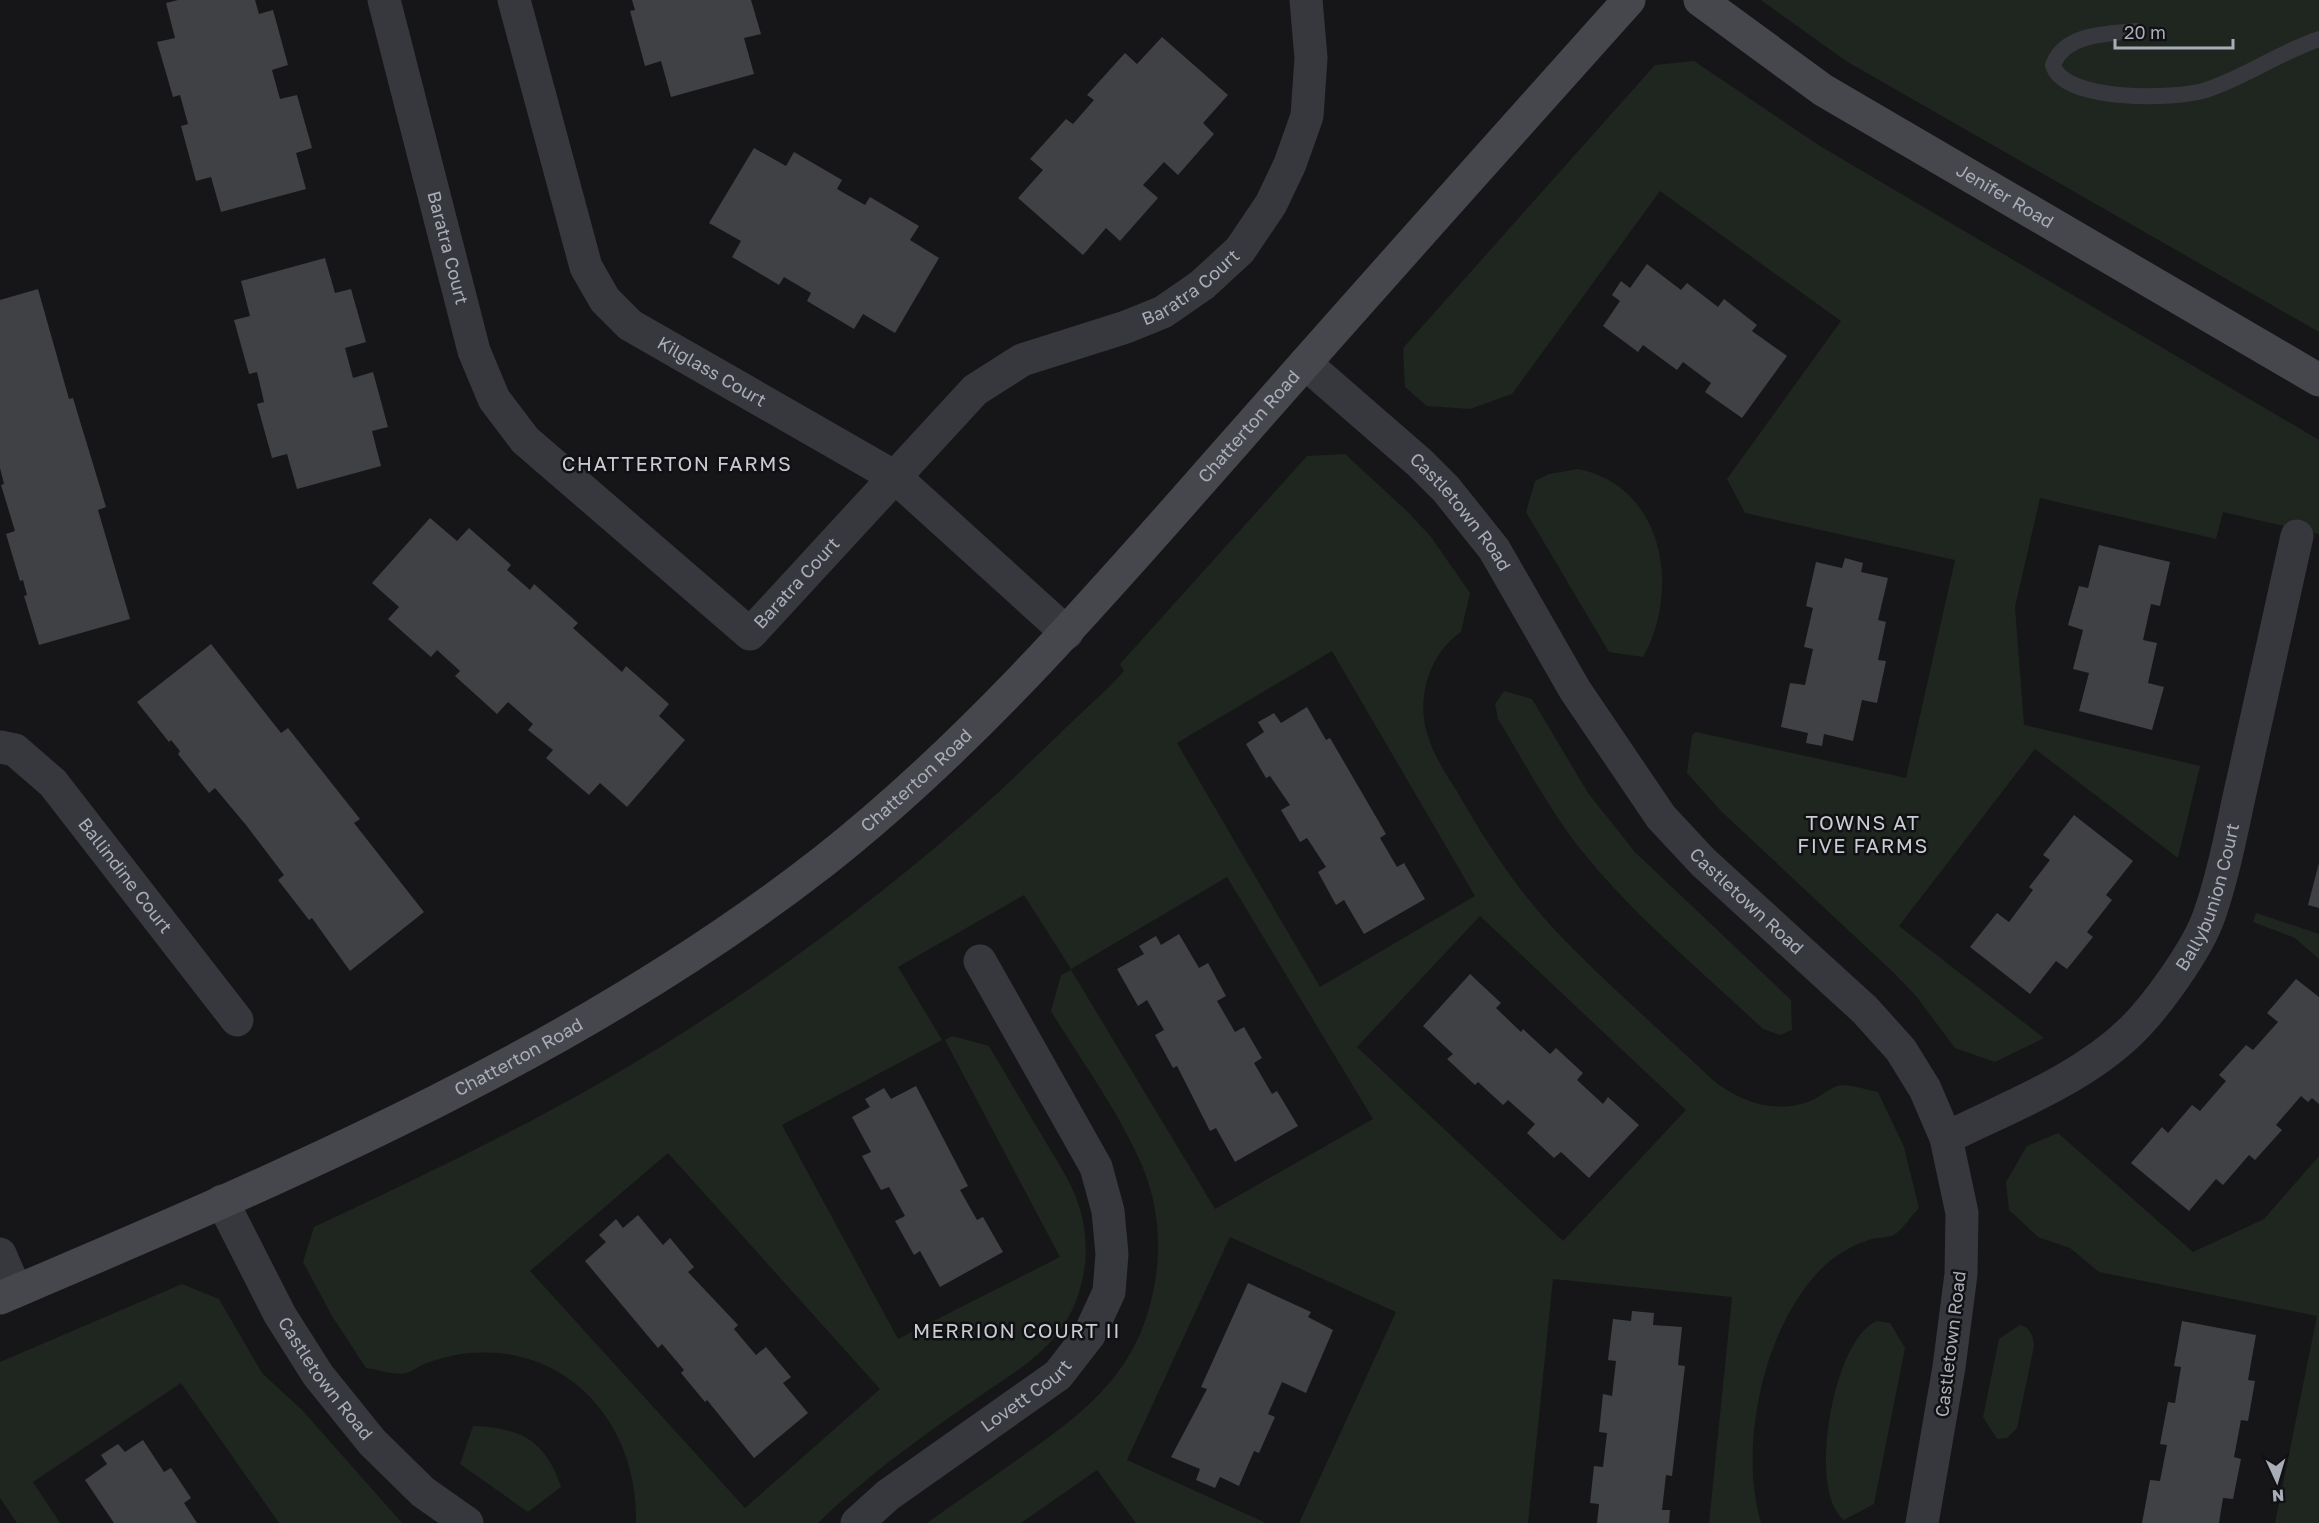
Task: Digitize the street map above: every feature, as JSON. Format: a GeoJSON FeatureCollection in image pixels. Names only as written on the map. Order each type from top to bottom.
{"type":"FeatureCollection","features":[{"type":"Feature","properties":{"kind":"street","name":"Baratra Court"},"geometry":{"type":"LineString","coordinates":[[384,0],[474,351],[494,399],[525,440],[750,634],[975,390],[1022,360],[1126,327],[1162,312],[1202,285],[1240,250],[1271,204],[1290,164],[1307,116],[1311,58],[1306,0]]}},
{"type":"Feature","properties":{"kind":"street","name":"Kilglass Court"},"geometry":{"type":"LineString","coordinates":[[514,0],[586,267],[605,300],[630,325],[895,477],[1067,633]]}},
{"type":"Feature","properties":{"kind":"street","name":"Chatterton Road"},"geometry":{"type":"LineString","coordinates":[[8,1295],[419,1111],[549,1043],[703,947],[833,853],[938,762],[1067,633],[1629,0]]}},
{"type":"Feature","properties":{"kind":"street","name":"Jenifer Road"},"geometry":{"type":"LineString","coordinates":[[1700,0],[1823,90],[2319,381]]}},
{"type":"Feature","properties":{"kind":"street","name":"Castletown Road"},"geometry":{"type":"LineString","coordinates":[[1305,363],[1420,463],[1446,489],[1494,549],[1575,690],[1661,817],[1704,862],[1865,1010],[1901,1050],[1925,1089],[1946,1138],[1962,1213],[1961,1274],[1937,1446],[1922,1523]]}},
{"type":"Feature","properties":{"kind":"street","name":"Ballybunion Court"},"geometry":{"type":"LineString","coordinates":[[1946,1138],[2067,1078],[2098,1058],[2130,1033],[2156,1004],[2180,967],[2208,918],[2221,872],[2297,536]]}},
{"type":"Feature","properties":{"kind":"street","name":"Ballindine Court"},"geometry":{"type":"LineString","coordinates":[[0,747],[15,750],[53,783],[237,1020]]}},
{"type":"Feature","properties":{"kind":"street","name":"Lovett Court"},"geometry":{"type":"LineString","coordinates":[[857,1523],[888,1495],[1058,1375],[1089,1335],[1109,1293],[1112,1254],[1108,1211],[1096,1167],[980,961]]}},
{"type":"Feature","properties":{"kind":"street","name":"Castletown Road"},"geometry":{"type":"LineString","coordinates":[[222,1201],[280,1315],[318,1375],[372,1442],[423,1492],[467,1523]]}},
{"type":"Feature","properties":{"kind":"street"},"geometry":{"type":"LineString","coordinates":[[0,1254],[8,1295]]}},
{"type":"Feature","properties":{"kind":"lane"},"geometry":{"type":"LineString","coordinates":[[2136,31],[2084,39],[2065,45],[2053,65],[2055,74],[2070,85],[2096,92],[2132,95],[2203,91],[2236,80],[2319,39]]}},
{"type":"Feature","properties":{"kind":"shaded area"},"geometry":{"type":"Polygon","coordinates":[[[1761,0],[2319,0],[2319,332],[1846,61],[1761,0]]]}},
{"type":"Feature","properties":{"kind":"shaded area"},"geometry":{"type":"Polygon","coordinates":[[[1694,61],[1820,146],[2319,440],[2319,534],[2223,512],[2216,539],[2040,498],[2015,607],[2024,725],[2200,766],[2178,858],[2035,749],[1899,926],[2044,1038],[1995,1062],[1955,1048],[1916,996],[1895,974],[1722,812],[1687,773],[1692,735],[1696,732],[1906,778],[1955,560],[1745,513],[1727,479],[1841,321],[1660,191],[1512,394],[1470,409],[1427,406],[1405,387],[1403,348],[1655,65],[1694,61]]]}},
{"type":"Feature","properties":{"kind":"shaded area"},"geometry":{"type":"Polygon","coordinates":[[[1345,454],[1409,513],[1431,537],[1470,593],[1461,632],[1441,652],[1428,677],[1423,705],[1424,719],[1427,733],[1440,764],[1501,863],[1538,911],[1611,986],[1724,1088],[1756,1103],[1780,1107],[1809,1102],[1841,1085],[1878,1092],[1904,1147],[1919,1208],[1894,1235],[1861,1243],[1831,1260],[1808,1284],[1789,1313],[1774,1346],[1755,1419],[1754,1491],[1761,1523],[1709,1523],[1732,1297],[1553,1279],[1528,1523],[1299,1523],[1396,1312],[1230,1237],[1127,1460],[1266,1523],[1136,1523],[1097,1470],[1021,1523],[927,1523],[1049,1437],[1093,1401],[1127,1359],[1140,1335],[1149,1307],[1156,1275],[1158,1248],[1157,1221],[1152,1194],[1143,1168],[1123,1127],[1051,1011],[1061,975],[1071,970],[1215,1209],[1373,1119],[1227,877],[1071,969],[1024,895],[898,967],[942,1040],[782,1125],[898,1339],[1060,1257],[945,1040],[952,1036],[989,1046],[1071,1186],[1081,1213],[1086,1241],[1084,1270],[1072,1311],[1044,1348],[1019,1370],[889,1462],[818,1523],[636,1523],[634,1488],[626,1456],[612,1426],[592,1400],[568,1378],[540,1363],[507,1354],[471,1353],[437,1359],[402,1374],[366,1368],[332,1316],[303,1262],[314,1227],[494,1140],[600,1083],[651,1053],[753,986],[853,914],[992,798],[1108,688],[1124,671],[1120,664],[1307,456],[1345,454]],[[1332,651],[1177,743],[1320,987],[1475,896],[1332,651]],[[1480,916],[1357,1047],[1563,1241],[1686,1110],[1480,916]],[[668,1153],[530,1271],[745,1508],[880,1389],[668,1153]]]}},
{"type":"Feature","properties":{"kind":"shaded area"},"geometry":{"type":"Polygon","coordinates":[[[1578,469],[1607,479],[1630,496],[1646,518],[1657,544],[1662,573],[1661,602],[1655,630],[1643,657],[1609,652],[1526,512],[1535,481],[1549,474],[1578,469]]]}},
{"type":"Feature","properties":{"kind":"shaded area"},"geometry":{"type":"Polygon","coordinates":[[[1504,691],[1532,699],[1588,793],[1635,852],[1791,1000],[1792,1030],[1780,1035],[1763,1029],[1643,918],[1599,871],[1556,816],[1498,719],[1495,704],[1504,691]]]}},
{"type":"Feature","properties":{"kind":"shaded area"},"geometry":{"type":"Polygon","coordinates":[[[2256,913],[2319,934],[2319,959],[2295,938],[2253,922],[2256,913]]]}},
{"type":"Feature","properties":{"kind":"shaded area"},"geometry":{"type":"Polygon","coordinates":[[[2058,1133],[2193,1252],[2264,1219],[2319,1156],[2319,1523],[2275,1523],[2317,1316],[2099,1272],[2070,1248],[2038,1237],[2009,1210],[2006,1182],[2027,1146],[2058,1133]]]}},
{"type":"Feature","properties":{"kind":"shaded area"},"geometry":{"type":"Polygon","coordinates":[[[182,1284],[219,1299],[262,1373],[303,1411],[402,1523],[279,1523],[181,1383],[33,1482],[60,1523],[17,1523],[0,1498],[0,1362],[182,1284]]]}},
{"type":"Feature","properties":{"kind":"shaded area"},"geometry":{"type":"Polygon","coordinates":[[[1877,1321],[1890,1323],[1905,1348],[1874,1504],[1844,1520],[1833,1504],[1827,1479],[1826,1449],[1830,1416],[1837,1384],[1848,1355],[1861,1333],[1877,1321]]]}},
{"type":"Feature","properties":{"kind":"shaded area"},"geometry":{"type":"Polygon","coordinates":[[[2020,1325],[2029,1330],[2034,1346],[2017,1428],[2007,1438],[1997,1439],[1983,1417],[1999,1339],[2020,1325]]]}},
{"type":"Feature","properties":{"kind":"shaded area"},"geometry":{"type":"Polygon","coordinates":[[[473,1426],[505,1430],[529,1440],[547,1458],[561,1487],[528,1512],[460,1464],[473,1426]]]}},
{"type":"Feature","properties":{"kind":"building"},"geometry":{"type":"Polygon","coordinates":[[[178,0],[255,0],[259,14],[273,10],[288,65],[272,70],[280,99],[297,95],[312,148],[296,153],[306,189],[221,212],[211,177],[196,181],[181,126],[188,124],[180,95],[173,97],[157,42],[175,38],[166,3],[178,0]]]}},
{"type":"Feature","properties":{"kind":"building"},"geometry":{"type":"Polygon","coordinates":[[[632,0],[751,0],[761,34],[744,38],[754,74],[671,97],[661,61],[645,66],[630,11],[635,10],[632,0]]]}},
{"type":"Feature","properties":{"kind":"building"},"geometry":{"type":"Polygon","coordinates":[[[1162,37],[1228,95],[1203,123],[1214,134],[1178,175],[1164,162],[1143,185],[1158,198],[1120,241],[1106,228],[1083,255],[1018,198],[1043,170],[1030,159],[1066,119],[1073,124],[1094,100],[1087,95],[1125,53],[1137,64],[1162,37]]]}},
{"type":"Feature","properties":{"kind":"building"},"geometry":{"type":"Polygon","coordinates":[[[754,148],[786,166],[794,152],[842,180],[837,189],[865,205],[870,197],[919,226],[910,240],[939,258],[895,333],[863,314],[854,329],[807,301],[811,293],[784,277],[779,285],[732,257],[741,241],[709,223],[754,148]]]}},
{"type":"Feature","properties":{"kind":"building"},"geometry":{"type":"Polygon","coordinates":[[[325,258],[335,293],[351,289],[366,342],[345,348],[353,378],[373,372],[388,427],[372,431],[381,466],[297,489],[287,454],[272,458],[257,404],[264,402],[257,372],[249,374],[234,320],[250,316],[241,281],[325,258]]]}},
{"type":"Feature","properties":{"kind":"building"},"geometry":{"type":"Polygon","coordinates":[[[1647,264],[1681,290],[1687,283],[1718,307],[1724,299],[1757,325],[1752,331],[1787,356],[1742,418],[1705,392],[1711,383],[1683,362],[1677,370],[1643,345],[1638,352],[1603,326],[1620,301],[1612,295],[1621,281],[1630,288],[1647,264]]]}},
{"type":"Feature","properties":{"kind":"building"},"geometry":{"type":"Polygon","coordinates":[[[38,289],[69,399],[73,398],[106,507],[98,510],[130,619],[39,645],[24,596],[27,595],[23,580],[20,581],[6,534],[15,531],[1,485],[4,484],[0,468],[0,300],[38,289]]]}},
{"type":"Feature","properties":{"kind":"building"},"geometry":{"type":"Polygon","coordinates":[[[430,518],[457,541],[469,528],[511,565],[507,570],[530,590],[534,584],[578,623],[573,628],[622,672],[626,666],[669,704],[659,716],[685,740],[627,807],[600,783],[589,795],[546,758],[553,750],[528,730],[533,724],[508,702],[497,714],[455,676],[460,671],[437,650],[431,657],[388,619],[399,607],[372,583],[430,518]]]}},
{"type":"Feature","properties":{"kind":"building"},"geometry":{"type":"Polygon","coordinates":[[[2099,545],[2170,562],[2160,606],[2151,604],[2143,640],[2157,643],[2148,683],[2164,687],[2152,730],[2079,711],[2089,673],[2073,669],[2083,630],[2068,625],[2079,586],[2088,588],[2099,545]]]}},
{"type":"Feature","properties":{"kind":"building"},"geometry":{"type":"Polygon","coordinates":[[[1845,558],[1863,563],[1861,572],[1888,578],[1878,620],[1886,622],[1878,660],[1886,661],[1877,703],[1862,700],[1853,741],[1824,734],[1822,746],[1806,743],[1808,733],[1781,727],[1790,683],[1805,685],[1813,649],[1804,647],[1813,608],[1806,606],[1816,562],[1842,568],[1845,558]]]}},
{"type":"Feature","properties":{"kind":"building"},"geometry":{"type":"Polygon","coordinates":[[[211,644],[281,733],[288,728],[360,819],[354,823],[424,912],[350,971],[312,918],[309,920],[278,880],[284,875],[246,825],[215,788],[209,793],[178,754],[180,751],[171,740],[169,742],[137,702],[211,644]]]}},
{"type":"Feature","properties":{"kind":"building"},"geometry":{"type":"Polygon","coordinates":[[[1307,707],[1326,740],[1330,738],[1386,834],[1380,838],[1397,867],[1404,863],[1425,899],[1364,934],[1344,900],[1336,905],[1318,872],[1326,867],[1307,838],[1300,842],[1281,810],[1290,805],[1270,776],[1266,778],[1246,744],[1264,732],[1258,722],[1274,713],[1281,723],[1307,707]]]}},
{"type":"Feature","properties":{"kind":"building"},"geometry":{"type":"Polygon","coordinates":[[[2074,815],[2133,861],[2106,895],[2112,900],[2087,932],[2093,937],[2067,969],[2056,961],[2030,994],[1970,947],[1997,913],[2009,922],[2033,890],[2029,887],[2050,860],[2043,855],[2074,815]]]}},
{"type":"Feature","properties":{"kind":"building"},"geometry":{"type":"Polygon","coordinates":[[[2319,863],[2319,908],[2308,905],[2319,863]]]}},
{"type":"Feature","properties":{"kind":"building"},"geometry":{"type":"Polygon","coordinates":[[[1179,934],[1199,968],[1208,963],[1226,996],[1217,1001],[1235,1032],[1244,1027],[1262,1058],[1254,1063],[1272,1094],[1277,1091],[1298,1126],[1235,1162],[1216,1128],[1210,1131],[1177,1066],[1173,1068],[1155,1035],[1164,1030],[1147,1000],[1138,1006],[1117,969],[1144,954],[1139,946],[1156,936],[1161,945],[1179,934]]]}},
{"type":"Feature","properties":{"kind":"building"},"geometry":{"type":"Polygon","coordinates":[[[1470,974],[1501,1003],[1496,1008],[1521,1032],[1523,1029],[1550,1054],[1556,1048],[1583,1073],[1577,1080],[1603,1104],[1608,1097],[1639,1125],[1589,1178],[1561,1152],[1554,1158],[1527,1133],[1535,1124],[1508,1100],[1503,1105],[1478,1082],[1475,1085],[1447,1059],[1453,1054],[1423,1026],[1470,974]]]}},
{"type":"Feature","properties":{"kind":"building"},"geometry":{"type":"Polygon","coordinates":[[[2296,979],[2319,997],[2319,1104],[2312,1098],[2308,1102],[2301,1096],[2276,1125],[2282,1130],[2255,1160],[2249,1155],[2223,1185],[2216,1179],[2189,1211],[2131,1163],[2162,1127],[2168,1133],[2192,1105],[2200,1111],[2226,1081],[2219,1075],[2246,1045],[2253,1050],[2278,1022],[2267,1013],[2296,979]]]}},
{"type":"Feature","properties":{"kind":"building"},"geometry":{"type":"Polygon","coordinates":[[[916,1086],[968,1186],[960,1190],[977,1220],[983,1217],[1003,1252],[940,1287],[920,1251],[914,1255],[895,1221],[905,1216],[889,1187],[881,1190],[862,1156],[871,1152],[852,1117],[870,1107],[865,1099],[884,1088],[891,1099],[916,1086]]]}},
{"type":"Feature","properties":{"kind":"building"},"geometry":{"type":"Polygon","coordinates":[[[638,1215],[663,1245],[670,1238],[694,1267],[688,1272],[738,1325],[734,1329],[756,1355],[766,1347],[791,1377],[783,1383],[808,1413],[754,1458],[707,1400],[705,1402],[681,1373],[684,1370],[662,1344],[658,1348],[585,1261],[606,1242],[599,1235],[616,1219],[623,1228],[638,1215]]]}},
{"type":"Feature","properties":{"kind":"building"},"geometry":{"type":"Polygon","coordinates":[[[1248,1283],[1311,1312],[1308,1317],[1333,1330],[1306,1393],[1282,1382],[1268,1414],[1275,1417],[1259,1453],[1254,1451],[1239,1486],[1220,1477],[1215,1488],[1196,1480],[1200,1469],[1171,1457],[1207,1389],[1201,1387],[1248,1283]]]}},
{"type":"Feature","properties":{"kind":"building"},"geometry":{"type":"Polygon","coordinates":[[[1632,1311],[1654,1313],[1653,1325],[1682,1327],[1678,1365],[1685,1366],[1672,1476],[1666,1475],[1662,1510],[1670,1510],[1669,1523],[1597,1523],[1599,1504],[1590,1503],[1594,1466],[1603,1467],[1607,1433],[1599,1432],[1603,1394],[1612,1396],[1616,1361],[1608,1360],[1613,1319],[1631,1321],[1632,1311]]]}},
{"type":"Feature","properties":{"kind":"building"},"geometry":{"type":"Polygon","coordinates":[[[2182,1321],[2256,1335],[2248,1380],[2255,1381],[2248,1421],[2241,1420],[2234,1457],[2241,1459],[2233,1499],[2223,1498],[2219,1523],[2142,1523],[2150,1480],[2160,1481],[2167,1445],[2160,1444],[2168,1402],[2175,1403],[2181,1367],[2174,1366],[2182,1321]]]}},
{"type":"Feature","properties":{"kind":"building"},"geometry":{"type":"Polygon","coordinates":[[[143,1440],[164,1472],[171,1468],[191,1498],[184,1503],[197,1523],[114,1523],[85,1480],[107,1464],[101,1455],[118,1444],[125,1452],[143,1440]]]}},
{"type":"Feature","properties":{"kind":"district","name":"CHATTERTON FARMS"},"geometry":{"type":"Point","coordinates":[677,464]}},
{"type":"Feature","properties":{"kind":"district","name":"TOWNS AT FIVE FARMS"},"geometry":{"type":"Point","coordinates":[1863,834]}},
{"type":"Feature","properties":{"kind":"district","name":"MERRION COURT II"},"geometry":{"type":"Point","coordinates":[1017,1331]}}]}
